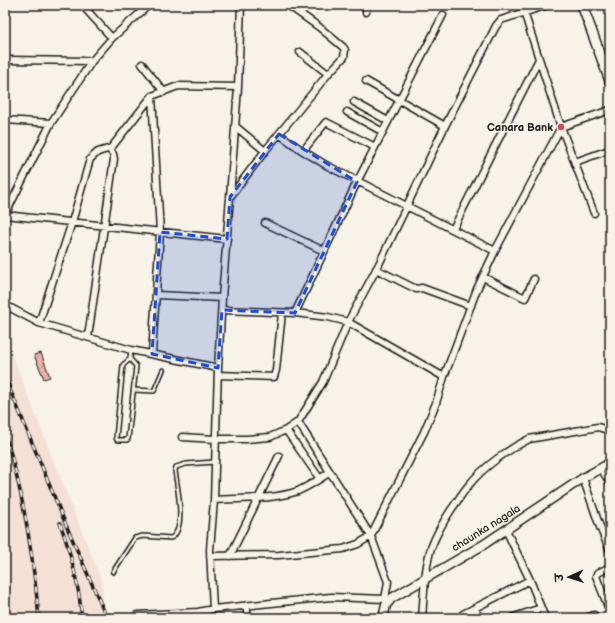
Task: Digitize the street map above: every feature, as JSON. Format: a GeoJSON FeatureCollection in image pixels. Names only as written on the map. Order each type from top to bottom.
{"type":"FeatureCollection","features":[{"type":"Feature","properties":{"kind":"main road"},"geometry":{"type":"LineString","coordinates":[[582,5],[610,81]]}},
{"type":"Feature","properties":{"kind":"main road","name":"chaunka nagala"},"geometry":{"type":"LineString","coordinates":[[387,600],[483,545],[583,478],[610,463]]}},
{"type":"Feature","properties":{"kind":"main road"},"geometry":{"type":"LineString","coordinates":[[383,618],[387,600]]}},
{"type":"Feature","properties":{"kind":"street"},"geometry":{"type":"LineString","coordinates":[[82,5],[112,38]]}},
{"type":"Feature","properties":{"kind":"street"},"geometry":{"type":"LineString","coordinates":[[149,5],[112,38],[92,61],[51,123],[5,215],[227,239]]}},
{"type":"Feature","properties":{"kind":"street"},"geometry":{"type":"LineString","coordinates":[[213,609],[210,556],[214,500],[218,368],[238,87],[241,5]]}},
{"type":"Feature","properties":{"kind":"street"},"geometry":{"type":"LineString","coordinates":[[230,197],[265,151],[328,74],[344,57],[344,47],[288,5]]}},
{"type":"Feature","properties":{"kind":"street"},"geometry":{"type":"LineString","coordinates":[[366,5],[366,12]]}},
{"type":"Feature","properties":{"kind":"street"},"geometry":{"type":"LineString","coordinates":[[182,436],[216,439],[270,437],[286,430],[298,422],[323,382],[348,322],[376,269],[498,22],[548,5]]}},
{"type":"Feature","properties":{"kind":"street"},"geometry":{"type":"LineString","coordinates":[[524,12],[562,126],[594,213]]}},
{"type":"Feature","properties":{"kind":"street"},"geometry":{"type":"LineString","coordinates":[[294,313],[357,182],[443,15]]}},
{"type":"Feature","properties":{"kind":"street"},"geometry":{"type":"LineString","coordinates":[[300,52],[328,74]]}},
{"type":"Feature","properties":{"kind":"street"},"geometry":{"type":"LineString","coordinates":[[454,229],[539,59]]}},
{"type":"Feature","properties":{"kind":"street"},"geometry":{"type":"LineString","coordinates":[[5,60],[92,61]]}},
{"type":"Feature","properties":{"kind":"street"},"geometry":{"type":"LineString","coordinates":[[142,64],[164,92]]}},
{"type":"Feature","properties":{"kind":"street"},"geometry":{"type":"LineString","coordinates":[[366,81],[446,126]]}},
{"type":"Feature","properties":{"kind":"street"},"geometry":{"type":"LineString","coordinates":[[39,323],[72,222],[89,161],[95,154],[109,149],[152,96],[178,86],[238,87]]}},
{"type":"Feature","properties":{"kind":"street"},"geometry":{"type":"LineString","coordinates":[[152,96],[160,232],[152,354]]}},
{"type":"Feature","properties":{"kind":"street"},"geometry":{"type":"LineString","coordinates":[[354,102],[388,121]]}},
{"type":"Feature","properties":{"kind":"street"},"geometry":{"type":"LineString","coordinates":[[210,556],[279,555],[343,549],[358,544],[371,536],[424,432],[471,306],[495,251],[562,126],[610,110]]}},
{"type":"Feature","properties":{"kind":"street"},"geometry":{"type":"LineString","coordinates":[[347,112],[383,132]]}},
{"type":"Feature","properties":{"kind":"street"},"geometry":{"type":"LineString","coordinates":[[5,120],[51,123]]}},
{"type":"Feature","properties":{"kind":"street"},"geometry":{"type":"LineString","coordinates":[[303,151],[326,122],[375,147]]}},
{"type":"Feature","properties":{"kind":"street"},"geometry":{"type":"LineString","coordinates":[[235,126],[265,151]]}},
{"type":"Feature","properties":{"kind":"street"},"geometry":{"type":"LineString","coordinates":[[279,134],[303,151],[357,182],[454,229],[495,251]]}},
{"type":"Feature","properties":{"kind":"street"},"geometry":{"type":"LineString","coordinates":[[88,337],[114,159],[113,154],[109,149]]}},
{"type":"Feature","properties":{"kind":"street"},"geometry":{"type":"LineString","coordinates":[[575,162],[606,151]]}},
{"type":"Feature","properties":{"kind":"street"},"geometry":{"type":"LineString","coordinates":[[265,223],[324,251]]}},
{"type":"Feature","properties":{"kind":"street"},"geometry":{"type":"LineString","coordinates":[[376,269],[416,289],[422,288],[471,306]]}},
{"type":"Feature","properties":{"kind":"street"},"geometry":{"type":"LineString","coordinates":[[483,277],[525,298],[534,279]]}},
{"type":"Feature","properties":{"kind":"street"},"geometry":{"type":"LineString","coordinates":[[157,295],[222,298]]}},
{"type":"Feature","properties":{"kind":"street"},"geometry":{"type":"LineString","coordinates":[[5,305],[39,323],[131,350],[218,368]]}},
{"type":"Feature","properties":{"kind":"street"},"geometry":{"type":"LineString","coordinates":[[222,310],[294,313],[328,317],[348,322],[444,377]]}},
{"type":"Feature","properties":{"kind":"street"},"geometry":{"type":"LineString","coordinates":[[218,376],[274,377],[282,313]]}},
{"type":"Feature","properties":{"kind":"street"},"geometry":{"type":"LineString","coordinates":[[137,615],[198,612],[213,609],[331,598],[387,600],[388,582],[371,536],[298,422]]}},
{"type":"Feature","properties":{"kind":"street"},"geometry":{"type":"LineString","coordinates":[[422,618],[425,578],[434,542],[448,516],[468,486],[476,477],[498,458],[529,439],[598,426],[610,431]]}},
{"type":"Feature","properties":{"kind":"street"},"geometry":{"type":"LineString","coordinates":[[286,430],[320,479]]}},
{"type":"Feature","properties":{"kind":"street"},"geometry":{"type":"LineString","coordinates":[[230,556],[279,456]]}},
{"type":"Feature","properties":{"kind":"street"},"geometry":{"type":"LineString","coordinates":[[214,500],[258,498],[293,492],[320,479],[330,472]]}},
{"type":"Feature","properties":{"kind":"street"},"geometry":{"type":"LineString","coordinates":[[583,478],[610,551]]}},
{"type":"Feature","properties":{"kind":"street"},"geometry":{"type":"LineString","coordinates":[[506,530],[530,580],[545,618]]}},
{"type":"Feature","properties":{"kind":"street"},"geometry":{"type":"LineString","coordinates":[[608,607],[596,576],[610,567]]}},
{"type":"Feature","properties":{"kind":"street"},"geometry":{"type":"LineString","coordinates":[[463,614],[530,580]]}},
{"type":"Feature","properties":{"kind":"street"},"geometry":{"type":"LineString","coordinates":[[247,607],[248,618]]}},
{"type":"Feature","properties":{"kind":"street"},"geometry":{"type":"LineString","coordinates":[[475,608],[479,618]]}},
{"type":"Feature","properties":{"kind":"street"},"geometry":{"type":"LineString","coordinates":[[514,617],[541,608]]}},
{"type":"Feature","properties":{"kind":"street"},"geometry":{"type":"LineString","coordinates":[[585,618],[594,615]]}},
{"type":"Feature","properties":{"kind":"lane"},"geometry":{"type":"LineString","coordinates":[[130,359],[136,366],[128,439],[117,440],[123,365],[130,359],[131,350]]}},
{"type":"Feature","properties":{"kind":"lane"},"geometry":{"type":"LineString","coordinates":[[134,390],[154,391],[163,370]]}},
{"type":"Feature","properties":{"kind":"lane"},"geometry":{"type":"LineString","coordinates":[[114,572],[135,538],[143,536],[171,538],[176,533],[180,515],[175,471],[176,467],[186,464],[215,462]]}},
{"type":"Feature","properties":{"kind":"lane"},"geometry":{"type":"LineString","coordinates":[[600,469],[609,484]]}},
{"type":"Feature","properties":{"kind":"highlighted area"},"geometry":{"type":"Polygon","coordinates":[[[279,134],[357,182],[295,313],[222,310],[218,368],[152,354],[160,232],[227,239],[230,197],[279,134]]]}},
{"type":"Feature","properties":{"kind":"shaded area"},"geometry":{"type":"Polygon","coordinates":[[[5,338],[102,582],[104,618],[5,618],[5,338]]]}},
{"type":"Feature","properties":{"kind":"building"},"geometry":{"type":"Polygon","coordinates":[[[41,353],[50,377],[44,379],[34,355],[41,353]]]}},
{"type":"Feature","properties":{"kind":"railway"},"geometry":{"type":"LineString","coordinates":[[5,377],[66,525],[107,618]]}},
{"type":"Feature","properties":{"kind":"railway"},"geometry":{"type":"LineString","coordinates":[[5,434],[23,502],[34,571],[39,618]]}},
{"type":"Feature","properties":{"kind":"railway"},"geometry":{"type":"LineString","coordinates":[[60,523],[74,570],[82,618]]}},
{"type":"Feature","properties":{"kind":"place","name":"Canara Bank"},"geometry":{"type":"Point","coordinates":[561,127]}}]}
